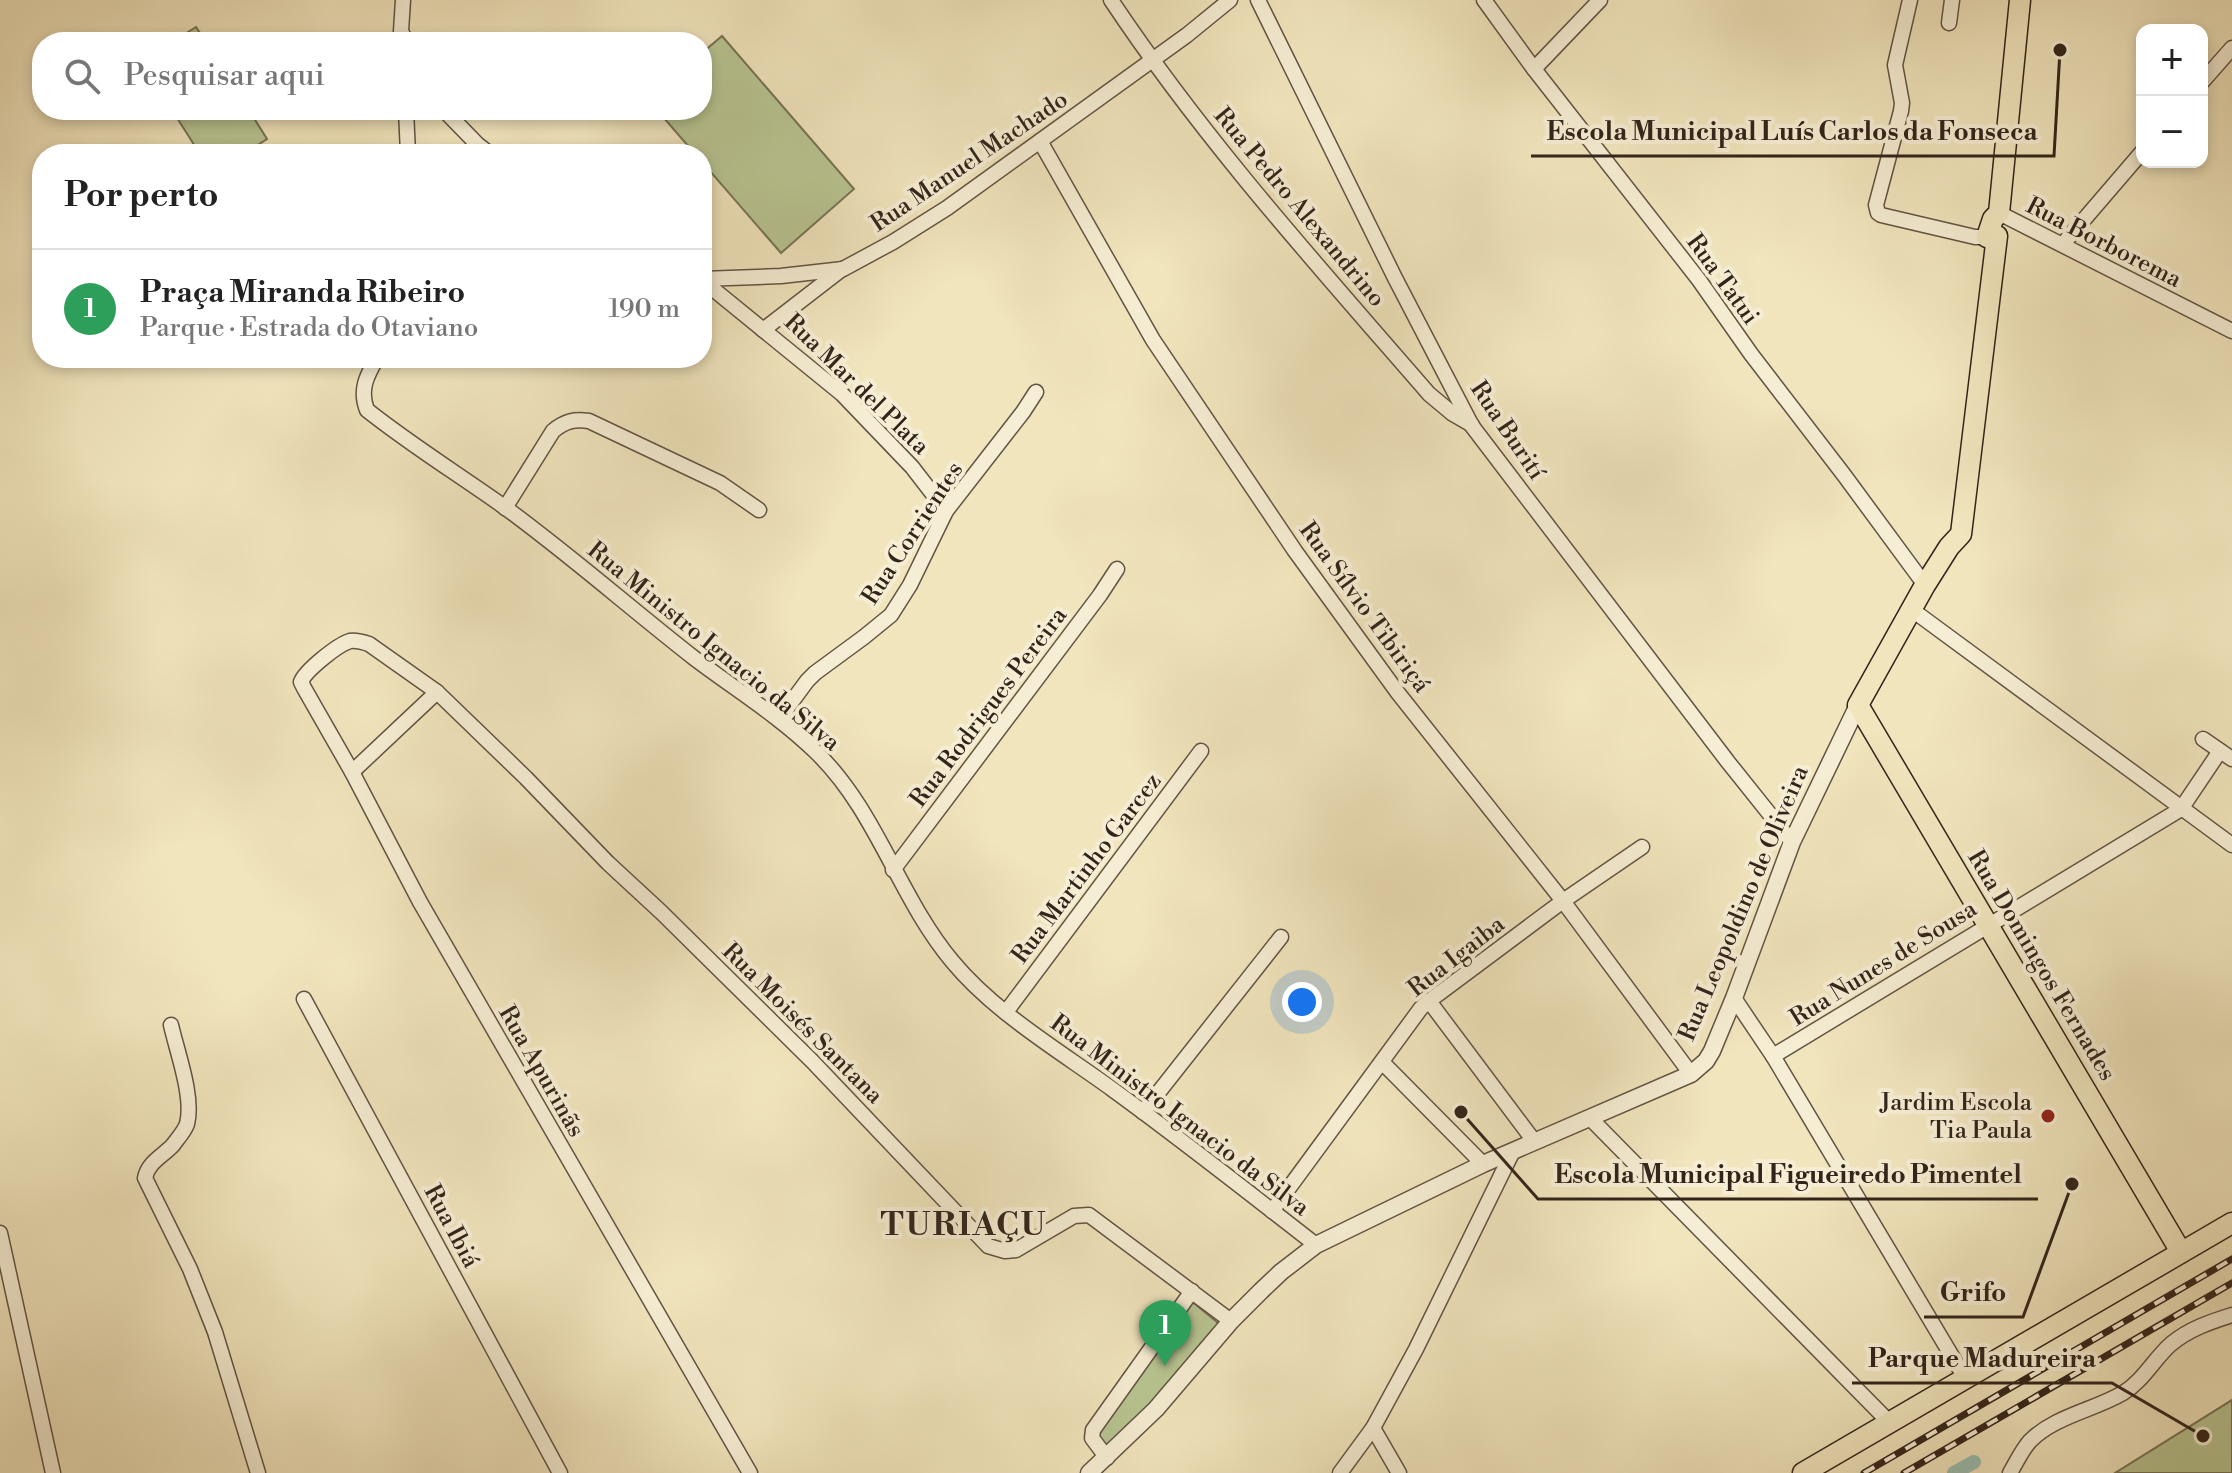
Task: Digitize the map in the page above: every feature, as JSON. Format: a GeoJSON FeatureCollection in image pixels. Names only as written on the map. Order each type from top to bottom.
{"type":"FeatureCollection","features":[{"type":"Feature","properties":{"kind":"main road"},"geometry":{"type":"LineString","coordinates":[[1987,237],[1993,219],[1999,213],[2020,0]]}},
{"type":"Feature","properties":{"kind":"main road","name":"Rua Leopoldino de Oliveira"},"geometry":{"type":"LineString","coordinates":[[1858,705],[1925,585],[1961,534],[1997,236],[1987,237]]}},
{"type":"Feature","properties":{"kind":"main road","name":"Rua Domingos Fernades"},"geometry":{"type":"LineString","coordinates":[[1858,705],[2181,1252]]}},
{"type":"Feature","properties":{"kind":"main road"},"geometry":{"type":"LineString","coordinates":[[1803,1473],[2232,1223]]}},
{"type":"Feature","properties":{"kind":"street"},"geometry":{"type":"LineString","coordinates":[[403,0],[403,32]]}},
{"type":"Feature","properties":{"kind":"street","name":"Rua Pedro Alexandrino"},"geometry":{"type":"LineString","coordinates":[[1111,0],[1151,60],[1290,234],[1429,394],[1472,426]]}},
{"type":"Feature","properties":{"kind":"street","name":"Rua Manuel Machado"},"geometry":{"type":"LineString","coordinates":[[712,279],[843,269],[947,208],[1230,0]]}},
{"type":"Feature","properties":{"kind":"street","name":"Rua Burití"},"geometry":{"type":"LineString","coordinates":[[1258,0],[1472,426],[1792,842]]}},
{"type":"Feature","properties":{"kind":"street","name":"Rua Tatui"},"geometry":{"type":"LineString","coordinates":[[1484,0],[1699,280],[1925,585]]}},
{"type":"Feature","properties":{"kind":"street"},"geometry":{"type":"LineString","coordinates":[[1534,69],[1600,0]]}},
{"type":"Feature","properties":{"kind":"street"},"geometry":{"type":"LineString","coordinates":[[1910,0],[1895,65],[1901,111],[1876,210],[1881,215],[1975,237],[1987,237]]}},
{"type":"Feature","properties":{"kind":"street"},"geometry":{"type":"LineString","coordinates":[[1949,23],[1952,0]]}},
{"type":"Feature","properties":{"kind":"street"},"geometry":{"type":"LineString","coordinates":[[2208,75],[2232,48]]}},
{"type":"Feature","properties":{"kind":"street"},"geometry":{"type":"LineString","coordinates":[[406,120],[408,144]]}},
{"type":"Feature","properties":{"kind":"street"},"geometry":{"type":"LineString","coordinates":[[454,120],[477,144]]}},
{"type":"Feature","properties":{"kind":"street","name":"Rua Sílvio Tibiriçá"},"geometry":{"type":"LineString","coordinates":[[1040,141],[1153,340],[1295,551],[1398,693],[1563,901],[1691,1074]]}},
{"type":"Feature","properties":{"kind":"street"},"geometry":{"type":"LineString","coordinates":[[2063,244],[2136,159]]}},
{"type":"Feature","properties":{"kind":"street","name":"Rua Borborema"},"geometry":{"type":"LineString","coordinates":[[1999,213],[2232,331]]}},
{"type":"Feature","properties":{"kind":"street","name":"Rua Mar del Plata"},"geometry":{"type":"LineString","coordinates":[[843,269],[763,330],[842,394],[912,467],[946,511]]}},
{"type":"Feature","properties":{"kind":"street"},"geometry":{"type":"LineString","coordinates":[[712,288],[763,330]]}},
{"type":"Feature","properties":{"kind":"street","name":"Rua Ministro Ignacio da Silva"},"geometry":{"type":"LineString","coordinates":[[371,368],[364,386],[363,401],[367,410],[505,508],[815,750],[849,789],[867,817],[893,870],[950,959],[975,986],[1316,1245]]}},
{"type":"Feature","properties":{"kind":"street","name":"Rua Corrientes"},"geometry":{"type":"LineString","coordinates":[[779,719],[815,673],[891,615],[910,585],[946,511],[1036,392]]}},
{"type":"Feature","properties":{"kind":"street"},"geometry":{"type":"LineString","coordinates":[[505,508],[553,431],[564,422],[576,419],[589,421],[720,483],[759,510]]}},
{"type":"Feature","properties":{"kind":"street","name":"Rua Rodrigues Pereira"},"geometry":{"type":"LineString","coordinates":[[893,870],[1117,569]]}},
{"type":"Feature","properties":{"kind":"street"},"geometry":{"type":"LineString","coordinates":[[1911,609],[2232,845]]}},
{"type":"Feature","properties":{"kind":"street","name":"Rua Apurinãs"},"geometry":{"type":"LineString","coordinates":[[369,644],[358,641],[344,644],[305,673],[301,682],[420,902],[750,1473]]}},
{"type":"Feature","properties":{"kind":"street","name":"Rua Moisés Santana"},"geometry":{"type":"LineString","coordinates":[[369,644],[437,692],[526,778],[608,863],[812,1061],[988,1246],[1005,1251],[1016,1250],[1074,1216],[1089,1215],[1231,1321]]}},
{"type":"Feature","properties":{"kind":"street"},"geometry":{"type":"LineString","coordinates":[[352,772],[437,692]]}},
{"type":"Feature","properties":{"kind":"street","name":"Rua Leopoldino de Oliveira"},"geometry":{"type":"LineString","coordinates":[[1089,1473],[1156,1409],[1231,1321],[1281,1272],[1316,1245],[1483,1164],[1699,1069],[1712,1051],[1734,998],[1792,842],[1858,705]]}},
{"type":"Feature","properties":{"kind":"street"},"geometry":{"type":"LineString","coordinates":[[2181,809],[2226,755],[2203,739]]}},
{"type":"Feature","properties":{"kind":"street","name":"Rua Martinho Garcez"},"geometry":{"type":"LineString","coordinates":[[1006,1012],[1201,751]]}},
{"type":"Feature","properties":{"kind":"street","name":"Rua Nunes de Sousa"},"geometry":{"type":"LineString","coordinates":[[1773,1056],[2181,809]]}},
{"type":"Feature","properties":{"kind":"street","name":"Rua Igaiba"},"geometry":{"type":"LineString","coordinates":[[1272,1211],[1429,1001],[1563,901],[1642,847]]}},
{"type":"Feature","properties":{"kind":"street"},"geometry":{"type":"LineString","coordinates":[[1143,1112],[1281,937]]}},
{"type":"Feature","properties":{"kind":"street"},"geometry":{"type":"LineString","coordinates":[[1734,998],[1773,1056],[1965,1378]]}},
{"type":"Feature","properties":{"kind":"street","name":"Rua Ibiá"},"geometry":{"type":"LineString","coordinates":[[304,999],[560,1473]]}},
{"type":"Feature","properties":{"kind":"street"},"geometry":{"type":"LineString","coordinates":[[1429,1001],[1534,1141]]}},
{"type":"Feature","properties":{"kind":"street"},"geometry":{"type":"LineString","coordinates":[[171,1025],[186,1088],[188,1114],[183,1133],[149,1166],[145,1178],[190,1269],[215,1332],[258,1473]]}},
{"type":"Feature","properties":{"kind":"street"},"geometry":{"type":"LineString","coordinates":[[1382,1062],[1483,1164]]}},
{"type":"Feature","properties":{"kind":"street"},"geometry":{"type":"LineString","coordinates":[[1590,1118],[1890,1423]]}},
{"type":"Feature","properties":{"kind":"street"},"geometry":{"type":"LineString","coordinates":[[1340,1473],[1373,1428],[1423,1335],[1513,1151]]}},
{"type":"Feature","properties":{"kind":"street"},"geometry":{"type":"LineString","coordinates":[[0,1233],[8,1302],[53,1473]]}},
{"type":"Feature","properties":{"kind":"street"},"geometry":{"type":"LineString","coordinates":[[1107,1458],[1092,1438],[1093,1430],[1192,1291]]}},
{"type":"Feature","properties":{"kind":"street"},"geometry":{"type":"LineString","coordinates":[[2010,1473],[2030,1441],[2066,1418],[2137,1383],[2170,1345],[2186,1333],[2232,1315]]}},
{"type":"Feature","properties":{"kind":"street"},"geometry":{"type":"LineString","coordinates":[[1373,1428],[1399,1473]]}},
{"type":"Feature","properties":{"kind":"green space"},"geometry":{"type":"Polygon","coordinates":[[[722,36],[854,189],[781,253],[712,174],[712,144],[686,144],[666,120],[712,120],[712,44],[722,36]]]}},
{"type":"Feature","properties":{"kind":"green space"},"geometry":{"type":"Polygon","coordinates":[[[178,120],[255,120],[267,139],[259,144],[194,144],[178,120]]]}},
{"type":"Feature","properties":{"kind":"green space"},"geometry":{"type":"Polygon","coordinates":[[[1190,1300],[1223,1327],[1153,1406],[1106,1447],[1093,1435],[1190,1300]]]}},
{"type":"Feature","properties":{"kind":"green space"},"geometry":{"type":"Polygon","coordinates":[[[2232,1400],[2232,1473],[2115,1473],[2232,1400]]]}},
{"type":"Feature","properties":{"kind":"waterway"},"geometry":{"type":"LineString","coordinates":[[1954,1473],[1974,1462]]}},
{"type":"Feature","properties":{"kind":"railway"},"geometry":{"type":"LineString","coordinates":[[1864,1473],[2232,1259]]}},
{"type":"Feature","properties":{"kind":"railway"},"geometry":{"type":"LineString","coordinates":[[1904,1473],[2232,1283]]}},
{"type":"Feature","properties":{"kind":"place","name":"Escola Municipal Luís Carlos da Fonseca"},"geometry":{"type":"Point","coordinates":[2060,50]}},
{"type":"Feature","properties":{"kind":"place","name":"Escola Municipal Figueiredo Pimentel"},"geometry":{"type":"Point","coordinates":[1461,1112]}},
{"type":"Feature","properties":{"kind":"place","name":"Jardim Escola Tia Paula"},"geometry":{"type":"Point","coordinates":[2048,1116]}},
{"type":"Feature","properties":{"kind":"place","name":"Grifo"},"geometry":{"type":"Point","coordinates":[2072,1184]}},
{"type":"Feature","properties":{"kind":"place","name":"Praça Miranda Ribeiro"},"geometry":{"type":"Point","coordinates":[1165,1366]}},
{"type":"Feature","properties":{"kind":"place","name":"Parque Madureira"},"geometry":{"type":"Point","coordinates":[2203,1436]}},
{"type":"Feature","properties":{"kind":"district","name":"TURIAÇU"},"geometry":{"type":"Point","coordinates":[964,1224]}}]}
